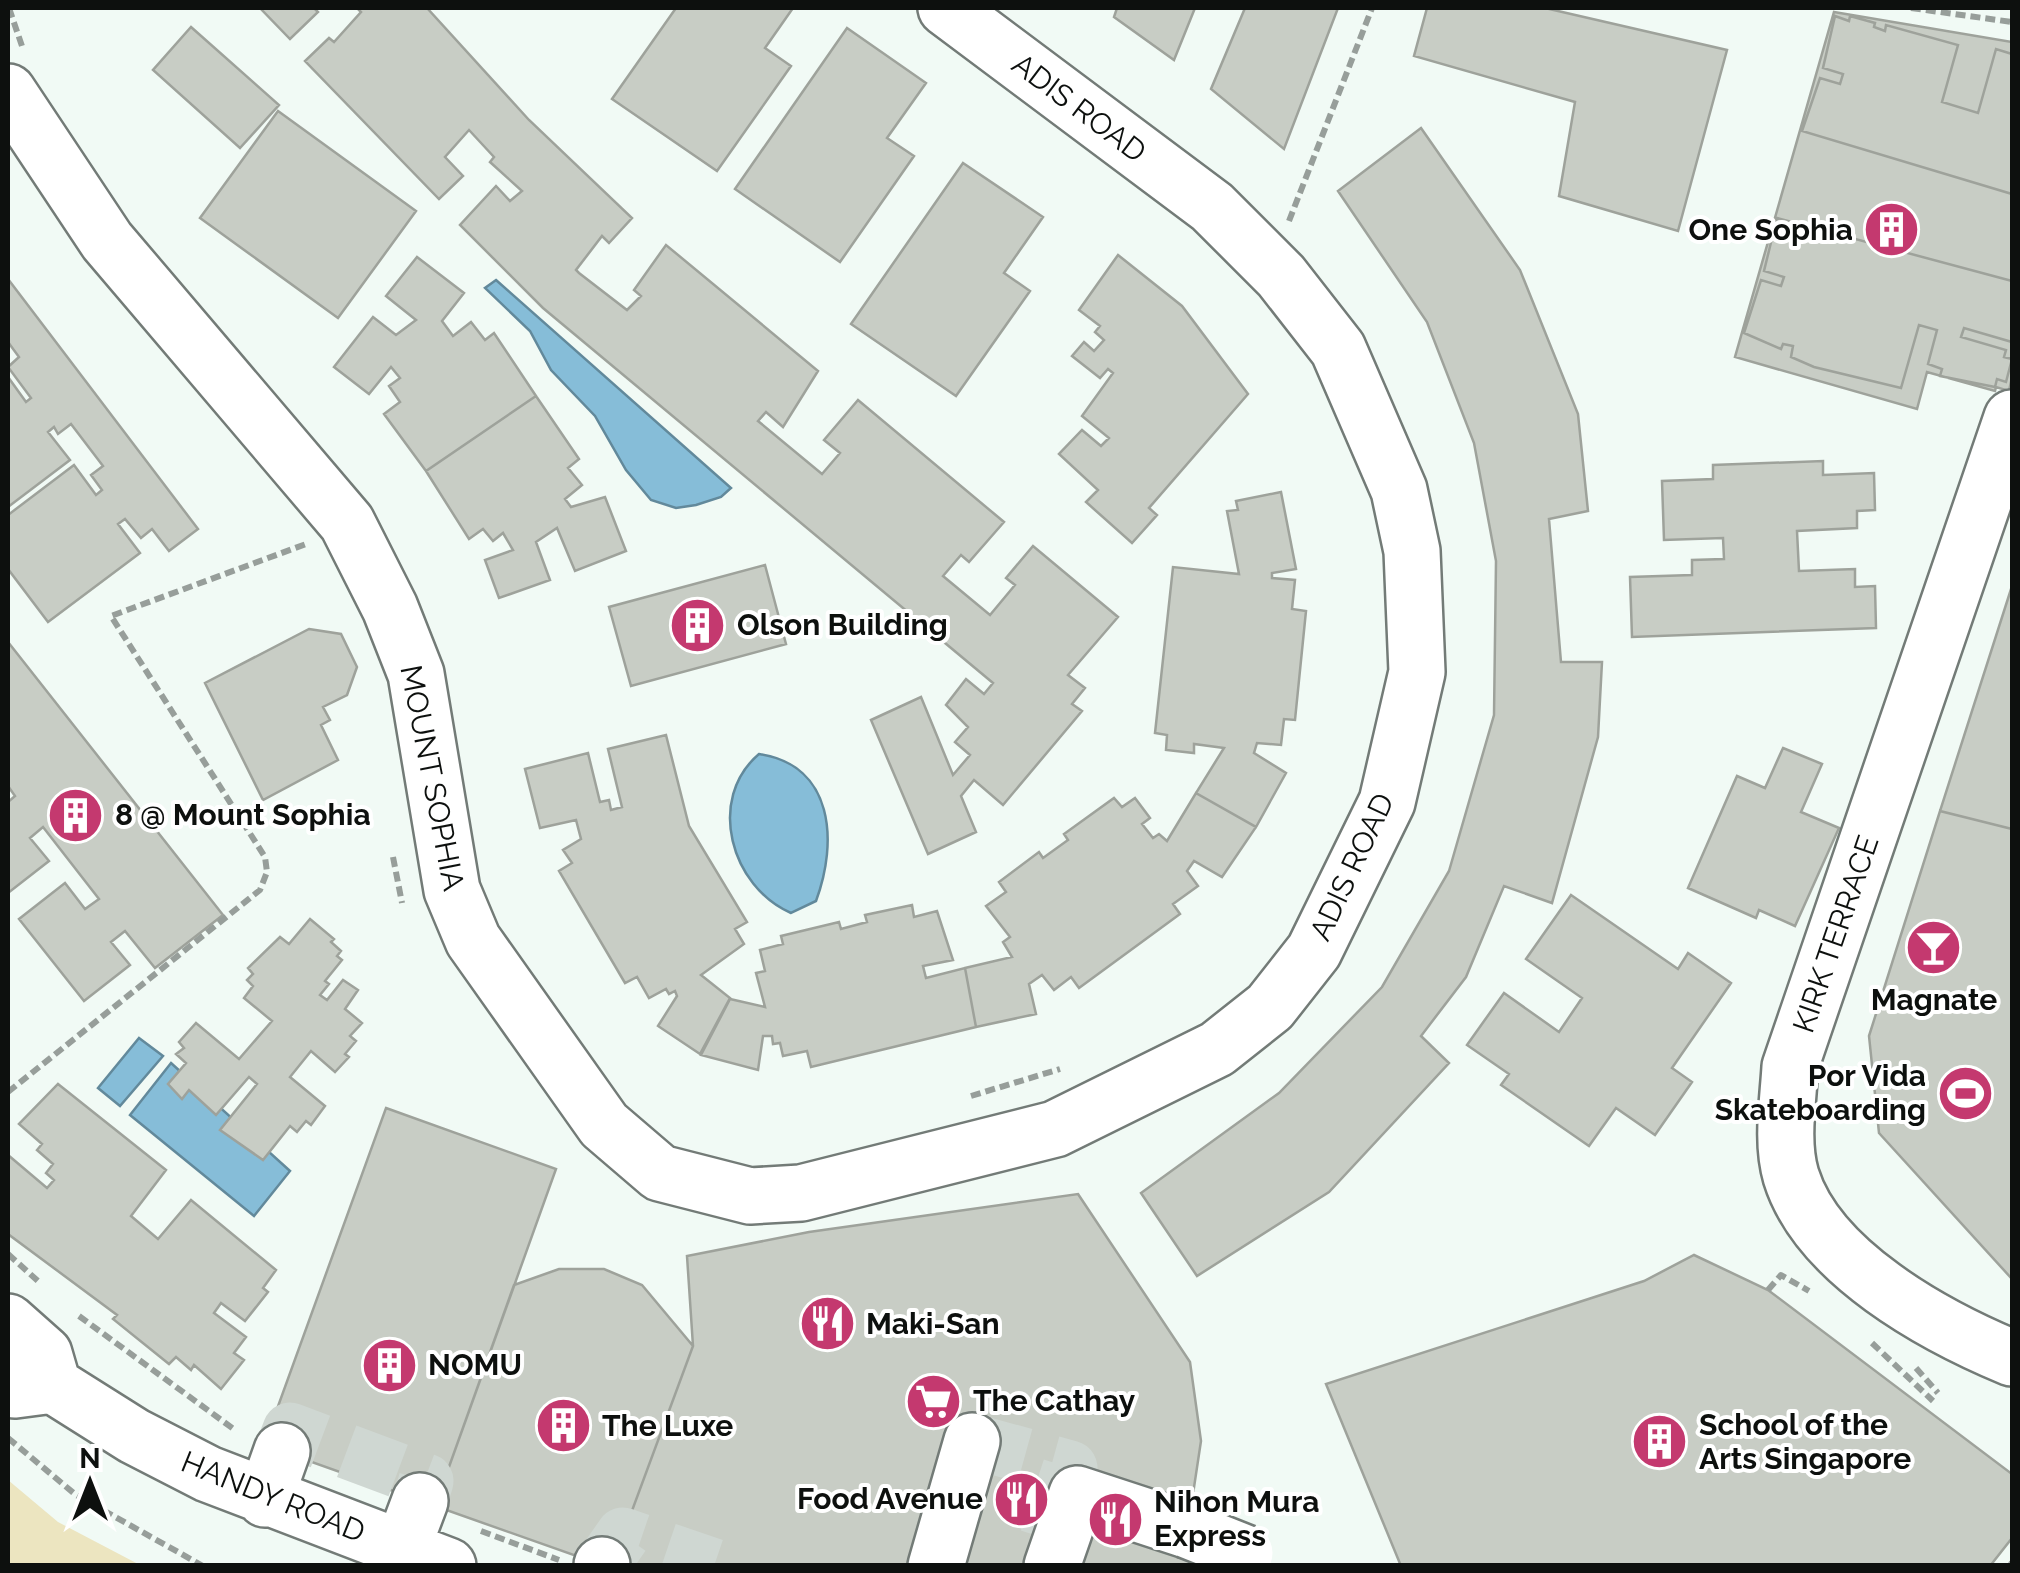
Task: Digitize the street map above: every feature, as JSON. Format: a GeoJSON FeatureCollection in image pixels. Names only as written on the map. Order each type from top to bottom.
{"type":"FeatureCollection","features":[{"type":"Feature","properties":{"kind":"street","name":"ADIS ROAD"},"geometry":{"type":"LineString","coordinates":[[709,1188],[750,1196],[801,1194],[1055,1129],[1217,1049],[1270,1007],[1314,950],[1387,802],[1412,699],[1417,640],[1412,550],[1399,490],[1338,349],[1282,276],[1212,208],[946,8]]}},
{"type":"Feature","properties":{"kind":"street","name":"MOUNT SOPHIA"},"geometry":{"type":"LineString","coordinates":[[16,73],[106,241],[348,523],[390,608],[416,674],[452,890],[473,940],[604,1125],[660,1173],[709,1188]]}},
{"type":"Feature","properties":{"kind":"street","name":"KIRK TERRACE"},"geometry":{"type":"LineString","coordinates":[[2012,418],[1790,1068],[1786,1124],[1791,1176],[1811,1214],[1839,1250],[1906,1305],[1965,1339],[2012,1358]]}},
{"type":"Feature","properties":{"kind":"street","name":"HANDY ROAD"},"geometry":{"type":"LineString","coordinates":[[8,1322],[44,1354],[30,1385],[134,1436],[274,1475],[423,1538]]}},
{"type":"Feature","properties":{"kind":"street"},"geometry":{"type":"LineString","coordinates":[[936,1566],[972,1441]]}},
{"type":"Feature","properties":{"kind":"street"},"geometry":{"type":"LineString","coordinates":[[1052,1566],[1077,1494],[1188,1530],[1245,1559]]}},
{"type":"Feature","properties":{"kind":"path"},"geometry":{"type":"LineString","coordinates":[[8,8],[16,73]]}},
{"type":"Feature","properties":{"kind":"path"},"geometry":{"type":"LineString","coordinates":[[1282,276],[1283,236],[1372,8]]}},
{"type":"Feature","properties":{"kind":"path"},"geometry":{"type":"LineString","coordinates":[[1910,8],[2012,22]]}},
{"type":"Feature","properties":{"kind":"path"},"geometry":{"type":"LineString","coordinates":[[8,1092],[260,890],[268,872],[265,857],[111,616],[306,544],[348,523]]}},
{"type":"Feature","properties":{"kind":"path"},"geometry":{"type":"LineString","coordinates":[[959,1100],[1076,1064]]}},
{"type":"Feature","properties":{"kind":"path"},"geometry":{"type":"LineString","coordinates":[[1768,1290],[1781,1275],[1822,1299]]}},
{"type":"Feature","properties":{"kind":"path"},"geometry":{"type":"LineString","coordinates":[[1863,1334],[1932,1401]]}},
{"type":"Feature","properties":{"kind":"path"},"geometry":{"type":"LineString","coordinates":[[8,1437],[76,1495],[203,1566]]}},
{"type":"Feature","properties":{"kind":"shaded area"},"geometry":{"type":"Polygon","coordinates":[[[8,1480],[58,1522],[140,1565],[8,1565],[8,1480]]]}},
{"type":"Feature","properties":{"kind":"water"},"geometry":{"type":"Polygon","coordinates":[[[496,280],[731,488],[721,497],[676,508],[651,500],[626,470],[595,416],[551,370],[530,331],[485,288],[496,280]]]}},
{"type":"Feature","properties":{"kind":"water"},"geometry":{"type":"Polygon","coordinates":[[[759,754],[784,761],[803,773],[824,810],[827,855],[816,901],[791,913],[770,901],[753,884],[733,841],[733,794],[743,773],[759,754]]]}},
{"type":"Feature","properties":{"kind":"water"},"geometry":{"type":"Polygon","coordinates":[[[139,1038],[163,1056],[120,1106],[98,1088],[139,1038]]]}},
{"type":"Feature","properties":{"kind":"water"},"geometry":{"type":"Polygon","coordinates":[[[171,1063],[290,1171],[254,1216],[130,1115],[171,1063]]]}},
{"type":"Feature","properties":{"kind":"building"},"geometry":{"type":"Polygon","coordinates":[[[260,8],[314,8],[318,12],[290,39],[260,8]]]}},
{"type":"Feature","properties":{"kind":"building"},"geometry":{"type":"Polygon","coordinates":[[[357,8],[427,8],[529,120],[632,218],[609,243],[602,236],[576,270],[579,273],[627,310],[641,296],[634,290],[666,245],[818,371],[783,427],[766,412],[758,421],[822,474],[840,453],[824,440],[858,400],[1004,522],[969,562],[961,555],[943,576],[990,615],[1015,585],[1006,578],[1033,546],[1118,617],[1068,675],[1085,688],[1072,704],[1082,711],[1003,805],[974,780],[961,796],[976,832],[928,854],[871,720],[921,697],[953,775],[970,755],[955,742],[968,727],[946,705],[966,679],[984,694],[993,683],[543,308],[460,225],[496,186],[510,201],[522,191],[490,162],[494,157],[469,130],[445,157],[463,176],[439,199],[305,61],[329,38],[334,42],[361,12],[357,8]]]}},
{"type":"Feature","properties":{"kind":"building"},"geometry":{"type":"Polygon","coordinates":[[[676,8],[793,8],[765,48],[791,66],[717,171],[612,99],[676,8]]]}},
{"type":"Feature","properties":{"kind":"building"},"geometry":{"type":"Polygon","coordinates":[[[1117,8],[1195,8],[1174,60],[1114,17],[1117,8]]]}},
{"type":"Feature","properties":{"kind":"building"},"geometry":{"type":"Polygon","coordinates":[[[1245,8],[1338,8],[1284,149],[1211,89],[1245,8]]]}},
{"type":"Feature","properties":{"kind":"building"},"geometry":{"type":"Polygon","coordinates":[[[1427,8],[1545,8],[1727,50],[1678,231],[1559,196],[1575,102],[1414,56],[1427,8]]]}},
{"type":"Feature","properties":{"kind":"building","name":"One Sophia"},"geometry":{"type":"Polygon","coordinates":[[[1834,12],[2012,42],[2009,391],[1996,387],[1995,391],[1927,372],[1917,409],[1735,357],[1834,12]]]}},
{"type":"Feature","properties":{"kind":"building"},"geometry":{"type":"Polygon","coordinates":[[[1835,16],[1849,21],[1850,16],[1875,23],[1874,27],[1885,31],[1886,25],[1958,45],[1942,102],[1978,113],[1996,49],[2012,54],[2012,194],[1802,131],[1820,78],[1840,84],[1843,74],[1823,68],[1835,16]]]}},
{"type":"Feature","properties":{"kind":"building"},"geometry":{"type":"Polygon","coordinates":[[[191,27],[279,105],[240,148],[153,70],[191,27]]]}},
{"type":"Feature","properties":{"kind":"building"},"geometry":{"type":"Polygon","coordinates":[[[847,28],[926,83],[887,138],[914,156],[840,262],[735,189],[847,28]]]}},
{"type":"Feature","properties":{"kind":"building"},"geometry":{"type":"Polygon","coordinates":[[[278,111],[416,211],[338,318],[200,218],[278,111]]]}},
{"type":"Feature","properties":{"kind":"building"},"geometry":{"type":"Polygon","coordinates":[[[1421,128],[1520,270],[1578,414],[1588,511],[1549,519],[1561,662],[1602,662],[1598,737],[1552,903],[1504,886],[1466,977],[1421,1036],[1449,1063],[1329,1192],[1197,1276],[1141,1193],[1279,1093],[1382,987],[1449,871],[1494,715],[1496,561],[1474,443],[1427,322],[1338,191],[1421,128]]]}},
{"type":"Feature","properties":{"kind":"building"},"geometry":{"type":"Polygon","coordinates":[[[963,163],[1043,217],[1004,273],[1030,291],[956,396],[851,324],[963,163]]]}},
{"type":"Feature","properties":{"kind":"building"},"geometry":{"type":"Polygon","coordinates":[[[1777,218],[2012,281],[2012,342],[1964,328],[1961,337],[2006,350],[2004,357],[2012,359],[2006,382],[1997,379],[1995,387],[1940,376],[1942,369],[1928,364],[1937,330],[1919,325],[1901,388],[1814,367],[1791,357],[1793,346],[1783,344],[1781,349],[1744,333],[1761,280],[1781,286],[1784,277],[1764,271],[1777,218]]]}},
{"type":"Feature","properties":{"kind":"building"},"geometry":{"type":"Polygon","coordinates":[[[1118,255],[1182,306],[1248,394],[1149,508],[1157,515],[1132,543],[1086,502],[1098,490],[1059,454],[1082,430],[1101,446],[1109,438],[1082,416],[1113,373],[1108,369],[1100,378],[1072,356],[1084,342],[1094,351],[1104,340],[1095,332],[1100,326],[1079,310],[1118,255]]]}},
{"type":"Feature","properties":{"kind":"building"},"geometry":{"type":"Polygon","coordinates":[[[417,257],[464,293],[442,321],[453,336],[471,322],[485,340],[494,333],[536,396],[426,471],[384,414],[400,402],[389,386],[400,378],[391,367],[369,394],[334,367],[373,317],[396,335],[416,320],[386,296],[417,257]]]}},
{"type":"Feature","properties":{"kind":"building"},"geometry":{"type":"Polygon","coordinates":[[[8,279],[198,529],[169,551],[152,529],[141,538],[125,519],[118,524],[140,553],[48,622],[8,569],[8,515],[74,465],[96,495],[102,490],[91,475],[103,466],[71,424],[58,434],[54,427],[48,432],[70,460],[8,507],[8,377],[26,402],[31,398],[8,367],[19,357],[8,342],[8,279]]]}},
{"type":"Feature","properties":{"kind":"building"},"geometry":{"type":"Polygon","coordinates":[[[536,396],[579,459],[568,468],[582,485],[565,499],[571,507],[605,497],[626,551],[575,571],[557,528],[536,542],[550,580],[499,598],[485,560],[513,550],[503,533],[493,541],[483,529],[469,539],[426,471],[536,396]]]}},
{"type":"Feature","properties":{"kind":"building"},"geometry":{"type":"Polygon","coordinates":[[[1823,461],[1823,475],[1874,473],[1875,510],[1857,511],[1857,528],[1797,531],[1799,571],[1855,569],[1855,587],[1875,586],[1876,628],[1632,637],[1630,577],[1692,575],[1692,560],[1724,559],[1723,538],[1664,540],[1662,481],[1713,479],[1713,465],[1823,461]]]}},
{"type":"Feature","properties":{"kind":"building"},"geometry":{"type":"Polygon","coordinates":[[[1281,492],[1296,569],[1272,573],[1272,578],[1295,580],[1292,609],[1306,611],[1295,720],[1284,719],[1281,745],[1257,743],[1254,753],[1286,773],[1256,827],[1196,793],[1224,748],[1194,744],[1194,753],[1166,750],[1167,735],[1155,733],[1173,567],[1239,574],[1227,511],[1238,510],[1236,501],[1281,492]]]}},
{"type":"Feature","properties":{"kind":"building","name":"Olson Building"},"geometry":{"type":"Polygon","coordinates":[[[765,565],[786,644],[631,686],[609,607],[765,565]]]}},
{"type":"Feature","properties":{"kind":"building"},"geometry":{"type":"Polygon","coordinates":[[[2012,586],[2012,829],[1940,811],[2012,586]]]}},
{"type":"Feature","properties":{"kind":"building"},"geometry":{"type":"Polygon","coordinates":[[[309,629],[341,634],[357,667],[347,695],[323,707],[330,720],[321,725],[338,760],[263,800],[205,683],[309,629]]]}},
{"type":"Feature","properties":{"kind":"building","name":"8 @ Mount Sophia"},"geometry":{"type":"Polygon","coordinates":[[[8,642],[223,915],[155,968],[125,931],[111,942],[130,965],[84,1001],[19,919],[65,883],[85,909],[99,899],[43,827],[30,838],[49,861],[8,893],[8,802],[15,796],[8,786],[8,642]]]}},
{"type":"Feature","properties":{"kind":"building"},"geometry":{"type":"Polygon","coordinates":[[[666,735],[689,826],[747,922],[735,929],[744,944],[701,975],[730,998],[700,1054],[658,1026],[677,996],[675,991],[669,994],[666,989],[649,998],[637,977],[625,983],[559,871],[572,863],[563,850],[581,839],[576,820],[540,828],[525,769],[588,753],[600,802],[609,800],[611,810],[622,807],[608,749],[666,735]]]}},
{"type":"Feature","properties":{"kind":"building"},"geometry":{"type":"Polygon","coordinates":[[[1783,748],[1822,764],[1801,812],[1839,828],[1795,926],[1759,910],[1756,918],[1688,888],[1737,776],[1765,788],[1783,748]]]}},
{"type":"Feature","properties":{"kind":"building"},"geometry":{"type":"Polygon","coordinates":[[[1196,793],[1256,827],[1222,877],[1194,861],[1187,871],[1198,886],[1173,904],[1180,914],[1079,988],[1071,977],[1054,990],[1042,975],[1029,984],[1036,1014],[976,1027],[965,968],[1012,957],[1003,942],[1010,937],[986,906],[1006,892],[999,882],[1039,852],[1043,858],[1068,840],[1064,834],[1114,798],[1122,807],[1135,798],[1150,818],[1142,824],[1153,838],[1159,834],[1167,841],[1196,793]]]}},
{"type":"Feature","properties":{"kind":"building"},"geometry":{"type":"Polygon","coordinates":[[[1940,811],[2012,829],[2012,1279],[1879,1133],[1869,1036],[1940,811]]]}},
{"type":"Feature","properties":{"kind":"building"},"geometry":{"type":"Polygon","coordinates":[[[1571,895],[1678,969],[1688,953],[1731,983],[1672,1068],[1692,1082],[1655,1135],[1616,1108],[1589,1146],[1501,1085],[1509,1074],[1467,1045],[1504,993],[1559,1032],[1582,998],[1526,959],[1571,895]]]}},
{"type":"Feature","properties":{"kind":"building"},"geometry":{"type":"Polygon","coordinates":[[[912,905],[914,917],[937,911],[953,960],[923,966],[926,978],[965,968],[976,1027],[811,1067],[807,1051],[783,1056],[780,1043],[773,1044],[772,1036],[763,1036],[758,1070],[701,1055],[730,999],[765,1007],[756,973],[765,971],[760,950],[783,944],[781,936],[839,922],[841,929],[867,922],[865,915],[912,905]]]}},
{"type":"Feature","properties":{"kind":"building"},"geometry":{"type":"Polygon","coordinates":[[[310,919],[334,939],[331,942],[341,951],[337,956],[342,960],[325,981],[329,984],[320,995],[327,1000],[343,980],[358,990],[345,1009],[362,1023],[350,1036],[356,1041],[345,1054],[349,1057],[335,1072],[311,1051],[290,1077],[325,1106],[311,1125],[306,1121],[297,1132],[290,1126],[263,1160],[220,1130],[257,1084],[249,1077],[216,1115],[189,1090],[182,1099],[168,1084],[186,1063],[176,1054],[184,1048],[179,1042],[196,1023],[239,1059],[272,1021],[244,998],[253,986],[247,980],[253,974],[248,968],[280,937],[289,944],[310,919]]]}},
{"type":"Feature","properties":{"kind":"building"},"geometry":{"type":"Polygon","coordinates":[[[58,1084],[166,1170],[131,1216],[158,1239],[191,1200],[276,1270],[263,1288],[268,1292],[245,1321],[221,1303],[214,1313],[246,1337],[234,1353],[244,1360],[221,1389],[194,1365],[191,1370],[176,1357],[169,1364],[113,1319],[117,1315],[8,1234],[8,1155],[47,1188],[54,1180],[46,1173],[53,1164],[37,1150],[42,1144],[19,1124],[58,1084]]]}},
{"type":"Feature","properties":{"kind":"building","name":"NOMU"},"geometry":{"type":"Polygon","coordinates":[[[386,1108],[556,1169],[435,1506],[264,1445],[386,1108]]]}},
{"type":"Feature","properties":{"kind":"building","name":"The Cathay"},"geometry":{"type":"Polygon","coordinates":[[[1078,1194],[1190,1362],[1201,1441],[1185,1547],[1205,1566],[602,1565],[623,1535],[693,1346],[687,1256],[809,1232],[1078,1194]]]}},
{"type":"Feature","properties":{"kind":"building","name":"School of the Arts Singapore"},"geometry":{"type":"Polygon","coordinates":[[[1694,1255],[1768,1290],[2012,1474],[2012,1538],[1990,1566],[1401,1566],[1326,1384],[1644,1281],[1694,1255]]]}},
{"type":"Feature","properties":{"kind":"building","name":"The Luxe"},"geometry":{"type":"Polygon","coordinates":[[[559,1269],[604,1269],[642,1285],[693,1346],[623,1535],[602,1565],[435,1506],[514,1285],[559,1269]]]}},
{"type":"Feature","properties":{"kind":"tunnel"},"geometry":{"type":"LineString","coordinates":[[282,1451],[290,1430],[426,1481],[420,1501]]}},
{"type":"Feature","properties":{"kind":"tunnel"},"geometry":{"type":"LineString","coordinates":[[972,1441],[1070,1468],[1047,1539]]}},
{"type":"Feature","properties":{"kind":"tunnel"},"geometry":{"type":"LineString","coordinates":[[602,1565],[623,1535],[714,1566]]}},
{"type":"Feature","properties":{"kind":"place","name":"One Sophia"},"geometry":{"type":"Point","coordinates":[1892,230]}},
{"type":"Feature","properties":{"kind":"place","name":"Olson Building"},"geometry":{"type":"Point","coordinates":[698,625]}},
{"type":"Feature","properties":{"kind":"place","name":"8 @ Mount Sophia"},"geometry":{"type":"Point","coordinates":[76,815]}},
{"type":"Feature","properties":{"kind":"place","name":"Magnate"},"geometry":{"type":"Point","coordinates":[1934,947]}},
{"type":"Feature","properties":{"kind":"place","name":"Por Vida Skateboarding"},"geometry":{"type":"Point","coordinates":[1965,1093]}},
{"type":"Feature","properties":{"kind":"place","name":"Maki-San"},"geometry":{"type":"Point","coordinates":[827,1324]}},
{"type":"Feature","properties":{"kind":"place","name":"NOMU"},"geometry":{"type":"Point","coordinates":[389,1365]}},
{"type":"Feature","properties":{"kind":"place","name":"The Cathay"},"geometry":{"type":"Point","coordinates":[934,1401]}},
{"type":"Feature","properties":{"kind":"place","name":"The Luxe"},"geometry":{"type":"Point","coordinates":[563,1426]}},
{"type":"Feature","properties":{"kind":"place","name":"School of the Arts Singapore"},"geometry":{"type":"Point","coordinates":[1660,1442]}},
{"type":"Feature","properties":{"kind":"place","name":"Food Avenue"},"geometry":{"type":"Point","coordinates":[1022,1499]}},
{"type":"Feature","properties":{"kind":"place","name":"Nihon Mura Express"},"geometry":{"type":"Point","coordinates":[1115,1519]}}]}
